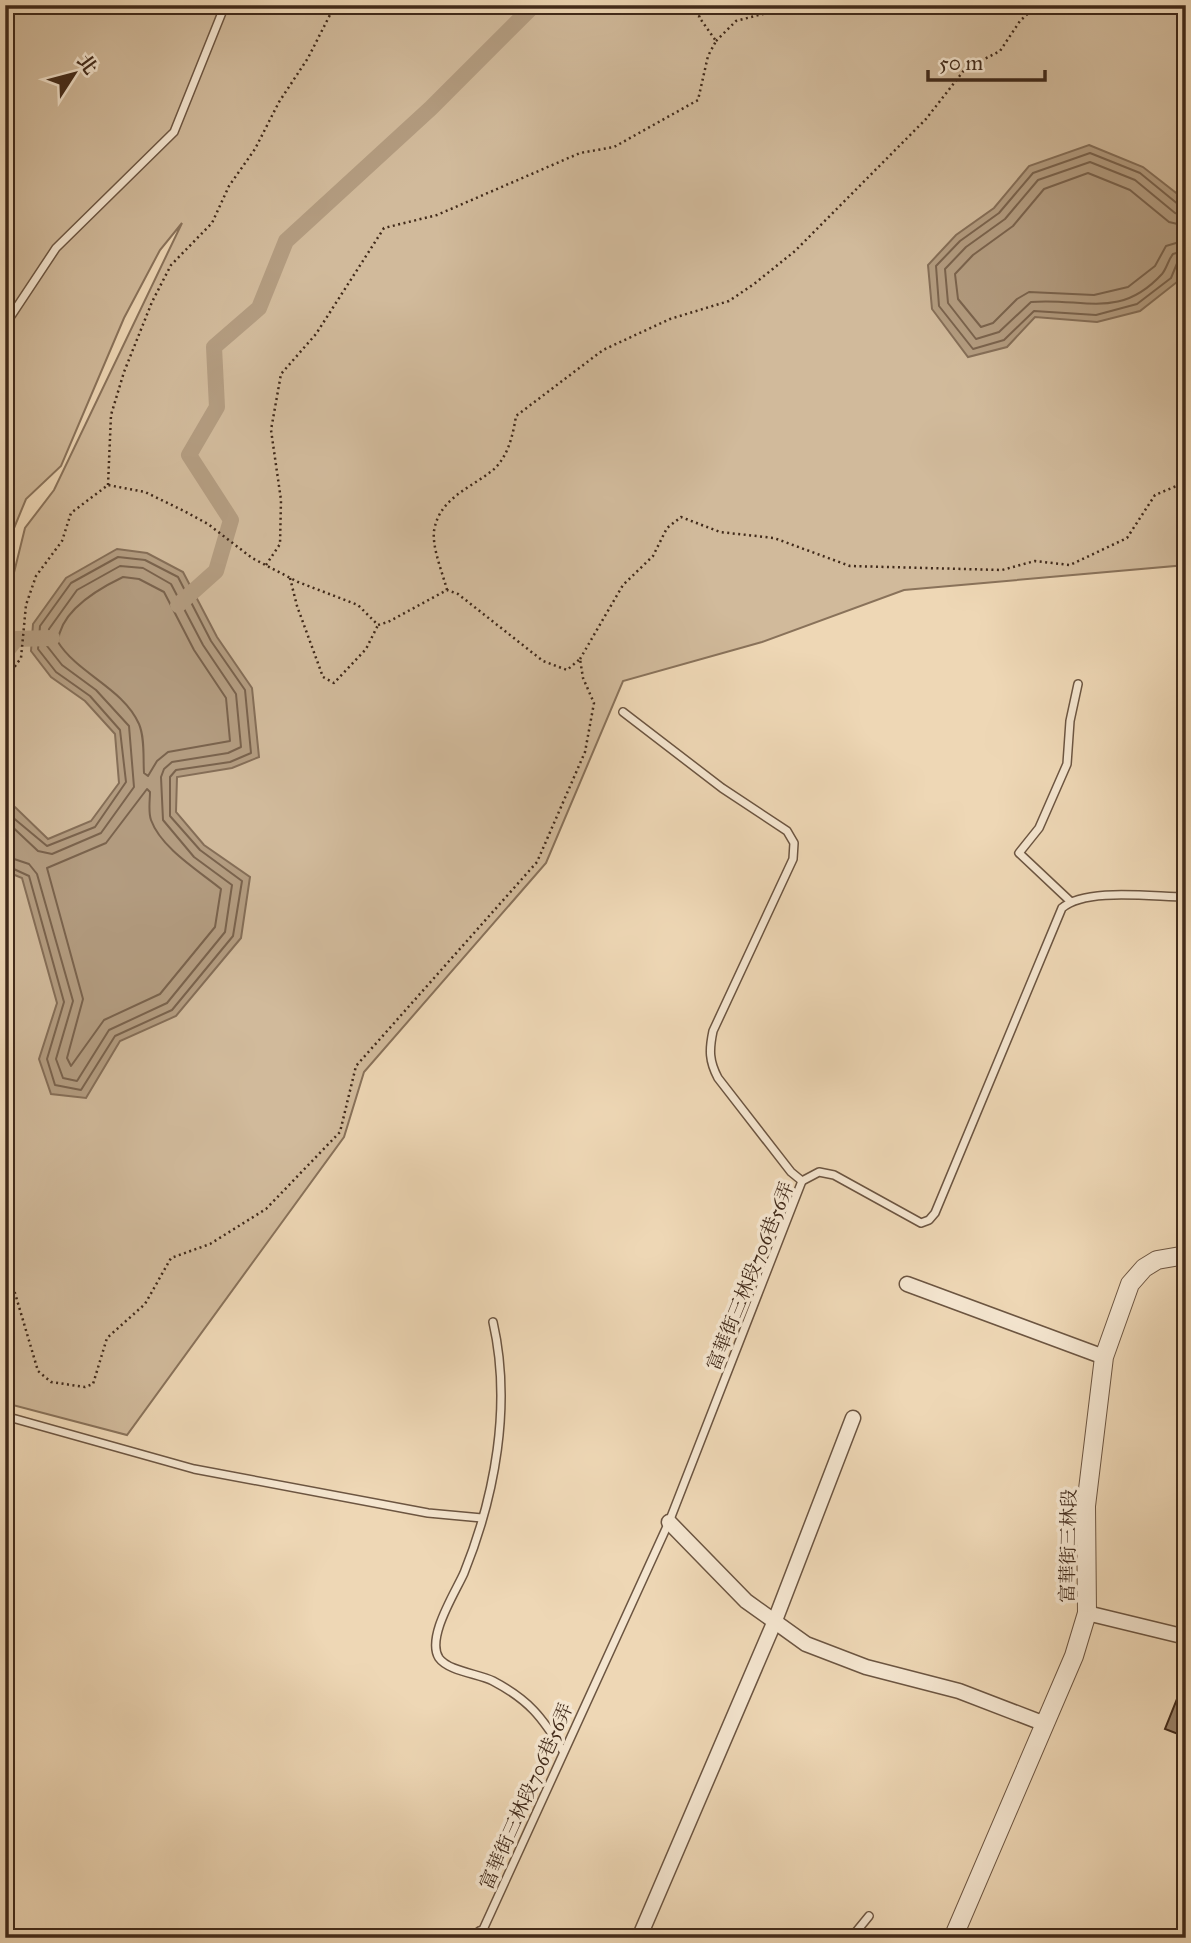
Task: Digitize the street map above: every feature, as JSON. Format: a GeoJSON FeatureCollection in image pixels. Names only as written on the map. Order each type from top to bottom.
{"type":"FeatureCollection","features":[{"type":"Feature","properties":{"kind":"street","name":"富華街三林段"},"geometry":{"type":"LineString","coordinates":[[953,1938],[1074,1656],[1087,1613],[1086,1506],[1104,1357],[1130,1284],[1144,1268],[1157,1260],[1186,1255]]}},
{"type":"Feature","properties":{"kind":"street"},"geometry":{"type":"LineString","coordinates":[[907,1284],[1104,1357]]}},
{"type":"Feature","properties":{"kind":"street"},"geometry":{"type":"LineString","coordinates":[[639,1938],[774,1623],[853,1418]]}},
{"type":"Feature","properties":{"kind":"street"},"geometry":{"type":"LineString","coordinates":[[669,1522],[746,1601],[806,1644],[866,1667],[959,1691],[1045,1724]]}},
{"type":"Feature","properties":{"kind":"street"},"geometry":{"type":"LineString","coordinates":[[1087,1613],[1186,1637]]}},
{"type":"Feature","properties":{"kind":"lane"},"geometry":{"type":"LineString","coordinates":[[5,324],[56,248],[174,132],[225,5]]}},
{"type":"Feature","properties":{"kind":"lane"},"geometry":{"type":"LineString","coordinates":[[1077,684],[1070,721],[1067,764],[1039,828],[1019,853],[1070,901],[1086,896],[1186,897]]}},
{"type":"Feature","properties":{"kind":"lane"},"geometry":{"type":"LineString","coordinates":[[623,712],[722,788],[787,831],[794,843],[793,859],[713,1031],[709,1050],[711,1064],[718,1078],[802,1181]]}},
{"type":"Feature","properties":{"kind":"lane","name":"富華街三林段706巷56弄"},"geometry":{"type":"LineString","coordinates":[[484,1936],[563,1751],[669,1522],[802,1181],[819,1172],[834,1175],[921,1223],[929,1220],[935,1213],[1062,908],[1070,901]]}},
{"type":"Feature","properties":{"kind":"lane"},"geometry":{"type":"LineString","coordinates":[[493,1322],[499,1351],[500,1422],[494,1477],[464,1573],[436,1636],[435,1647],[440,1659],[491,1680],[539,1712],[563,1751]]}},
{"type":"Feature","properties":{"kind":"lane"},"geometry":{"type":"LineString","coordinates":[[5,1416],[194,1469],[428,1513],[482,1518]]}},
{"type":"Feature","properties":{"kind":"lane"},"geometry":{"type":"LineString","coordinates":[[851,1938],[869,1916]]}},
{"type":"Feature","properties":{"kind":"path"},"geometry":{"type":"LineString","coordinates":[[108,485],[111,415],[124,372],[152,302],[171,265],[212,223],[229,186],[255,149],[279,102],[308,58],[335,5]]}},
{"type":"Feature","properties":{"kind":"path"},"geometry":{"type":"LineString","coordinates":[[705,5],[699,17],[716,41]]}},
{"type":"Feature","properties":{"kind":"path"},"geometry":{"type":"LineString","coordinates":[[266,565],[279,544],[281,500],[271,430],[281,374],[316,334],[384,228],[437,215],[580,153],[614,147],[665,121],[698,100],[708,56],[716,41],[736,21],[797,5]]}},
{"type":"Feature","properties":{"kind":"path"},"geometry":{"type":"LineString","coordinates":[[447,590],[434,534],[439,516],[459,491],[495,469],[512,440],[516,416],[603,350],[670,319],[729,301],[754,284],[794,251],[926,119],[965,69],[1000,51],[1020,21],[1037,5]]}},
{"type":"Feature","properties":{"kind":"path"},"geometry":{"type":"LineString","coordinates":[[290,578],[297,606],[323,677],[334,683],[366,649],[378,625],[447,590],[458,594],[543,661],[568,670],[580,659],[623,585],[653,556],[667,528],[681,517],[720,532],[774,538],[850,566],[1002,570],[1035,561],[1069,565],[1127,538],[1155,495],[1186,482]]}},
{"type":"Feature","properties":{"kind":"path"},"geometry":{"type":"LineString","coordinates":[[5,680],[21,658],[26,605],[36,576],[62,541],[71,513],[108,485],[145,492],[184,510],[266,565],[290,578],[358,605],[378,625]]}},
{"type":"Feature","properties":{"kind":"path"},"geometry":{"type":"LineString","coordinates":[[5,1279],[12,1283],[17,1296],[38,1371],[51,1382],[85,1387],[93,1384],[100,1372],[101,1352],[107,1338],[145,1304],[171,1258],[210,1244],[266,1209],[340,1132],[356,1066],[537,862],[585,752],[594,703],[583,678],[580,659]]}},
{"type":"Feature","properties":{"kind":"shaded area"},"geometry":{"type":"Polygon","coordinates":[[[5,5],[1186,5],[1186,565],[904,590],[762,642],[623,681],[546,863],[364,1072],[344,1137],[127,1435],[5,1403],[5,609],[25,528],[54,490],[182,223],[160,250],[124,318],[61,466],[26,499],[5,550],[5,5]]]}},
{"type":"Feature","properties":{"kind":"water"},"geometry":{"type":"Polygon","coordinates":[[[1089,145],[1143,167],[1180,196],[1186,205],[1186,257],[1177,282],[1140,311],[1097,322],[1035,317],[1007,347],[968,357],[932,309],[928,265],[956,235],[994,208],[1029,166],[1089,145]]]}},
{"type":"Feature","properties":{"kind":"water"},"geometry":{"type":"Polygon","coordinates":[[[117,549],[147,553],[183,572],[217,637],[252,688],[259,757],[232,768],[177,777],[176,812],[204,845],[250,877],[241,938],[176,1016],[120,1041],[86,1098],[51,1094],[39,1059],[57,1003],[22,878],[5,871],[5,803],[15,807],[48,839],[91,821],[119,783],[115,734],[85,701],[51,677],[31,651],[33,624],[66,578],[117,549]]]}},
{"type":"Feature","properties":{"kind":"building"},"geometry":{"type":"Polygon","coordinates":[[[1186,1679],[1186,1737],[1165,1729],[1186,1679]]]}},
{"type":"Feature","properties":{"kind":"waterway"},"geometry":{"type":"LineString","coordinates":[[178,605],[216,571],[231,520],[189,455],[217,407],[214,347],[259,308],[286,241],[431,108],[534,5]]}},
{"type":"Feature","properties":{"kind":"waterway"},"geometry":{"type":"LineString","coordinates":[[5,653],[16,639],[52,638]]}}]}
